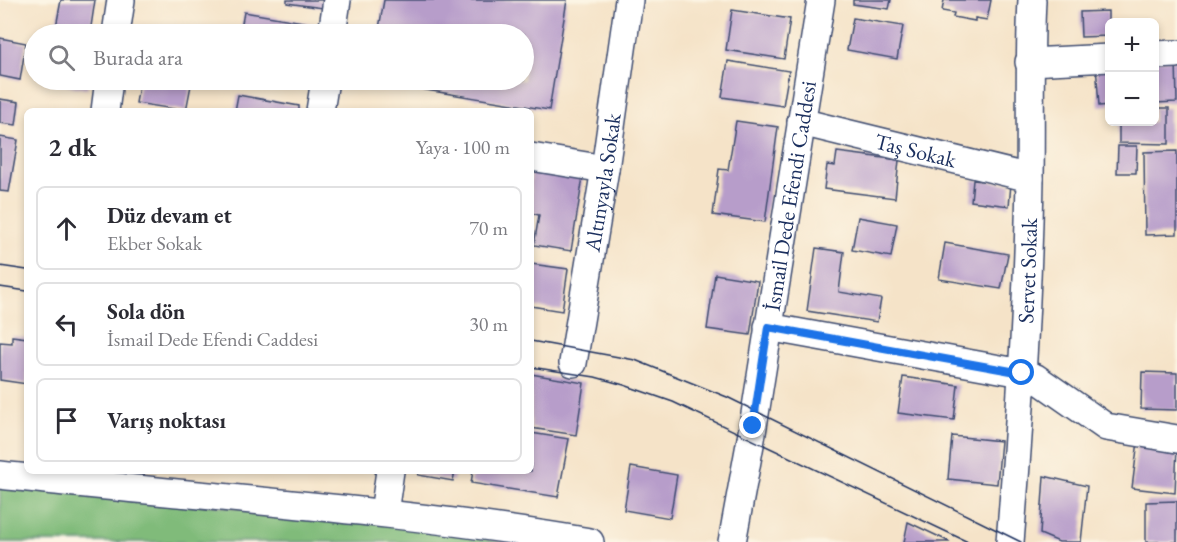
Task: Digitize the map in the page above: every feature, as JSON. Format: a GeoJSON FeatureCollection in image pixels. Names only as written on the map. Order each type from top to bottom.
{"type":"FeatureCollection","features":[{"type":"Feature","properties":{"kind":"street"},"geometry":{"type":"LineString","coordinates":[[117,24],[121,0]]}},
{"type":"Feature","properties":{"kind":"street"},"geometry":{"type":"LineString","coordinates":[[333,24],[337,0]]}},
{"type":"Feature","properties":{"kind":"street","name":"Altınyayla Sokak"},"geometry":{"type":"LineString","coordinates":[[573,363],[605,170],[629,0]]}},
{"type":"Feature","properties":{"kind":"street","name":"İsmail Dede Efendi Caddesi"},"geometry":{"type":"LineString","coordinates":[[732,542],[753,426],[821,0]]}},
{"type":"Feature","properties":{"kind":"street","name":"Servet Sokak"},"geometry":{"type":"LineString","coordinates":[[1010,542],[1022,373],[1030,177],[1029,62],[1032,0]]}},
{"type":"Feature","properties":{"kind":"street"},"geometry":{"type":"LineString","coordinates":[[1159,55],[1177,54]]}},
{"type":"Feature","properties":{"kind":"street"},"geometry":{"type":"LineString","coordinates":[[1029,62],[1105,58]]}},
{"type":"Feature","properties":{"kind":"street"},"geometry":{"type":"LineString","coordinates":[[105,108],[108,90]]}},
{"type":"Feature","properties":{"kind":"street"},"geometry":{"type":"LineString","coordinates":[[320,108],[323,90]]}},
{"type":"Feature","properties":{"kind":"street","name":"Taş Sokak"},"geometry":{"type":"LineString","coordinates":[[801,122],[1030,177]]}},
{"type":"Feature","properties":{"kind":"street"},"geometry":{"type":"LineString","coordinates":[[534,158],[605,170]]}},
{"type":"Feature","properties":{"kind":"street"},"geometry":{"type":"LineString","coordinates":[[768,327],[1022,373],[1036,378],[1106,427],[1177,439]]}},
{"type":"Feature","properties":{"kind":"street"},"geometry":{"type":"LineString","coordinates":[[384,513],[390,474]]}},
{"type":"Feature","properties":{"kind":"street"},"geometry":{"type":"LineString","coordinates":[[0,475],[50,476],[384,513],[511,528],[590,542]]}},
{"type":"Feature","properties":{"kind":"green space"},"geometry":{"type":"Polygon","coordinates":[[[0,484],[382,522],[506,542],[0,542],[0,484]]]}},
{"type":"Feature","properties":{"kind":"building"},"geometry":{"type":"Polygon","coordinates":[[[61,0],[95,0],[91,24],[57,24],[61,0]]]}},
{"type":"Feature","properties":{"kind":"building"},"geometry":{"type":"Polygon","coordinates":[[[287,0],[324,0],[323,8],[287,3],[287,0]]]}},
{"type":"Feature","properties":{"kind":"building"},"geometry":{"type":"Polygon","coordinates":[[[384,0],[567,0],[549,110],[426,90],[534,90],[534,24],[380,24],[384,0]]]}},
{"type":"Feature","properties":{"kind":"building"},"geometry":{"type":"Polygon","coordinates":[[[853,0],[891,0],[889,9],[853,4],[853,0]]]}},
{"type":"Feature","properties":{"kind":"building"},"geometry":{"type":"Polygon","coordinates":[[[944,0],[991,0],[987,20],[975,18],[975,21],[953,17],[954,13],[942,11],[944,0]]]}},
{"type":"Feature","properties":{"kind":"building"},"geometry":{"type":"Polygon","coordinates":[[[732,10],[790,19],[784,59],[726,50],[732,10]]]}},
{"type":"Feature","properties":{"kind":"building"},"geometry":{"type":"Polygon","coordinates":[[[1108,11],[1108,18],[1105,18],[1105,36],[1081,37],[1080,12],[1108,11]]]}},
{"type":"Feature","properties":{"kind":"building"},"geometry":{"type":"Polygon","coordinates":[[[244,12],[315,24],[242,24],[244,12]]]}},
{"type":"Feature","properties":{"kind":"building"},"geometry":{"type":"Polygon","coordinates":[[[853,18],[903,26],[897,59],[847,50],[853,18]]]}},
{"type":"Feature","properties":{"kind":"building"},"geometry":{"type":"Polygon","coordinates":[[[0,38],[24,43],[20,80],[0,76],[0,38]]]}},
{"type":"Feature","properties":{"kind":"building"},"geometry":{"type":"Polygon","coordinates":[[[1159,60],[1176,60],[1177,102],[1159,103],[1159,60]]]}},
{"type":"Feature","properties":{"kind":"building"},"geometry":{"type":"Polygon","coordinates":[[[728,61],[789,71],[783,106],[722,97],[728,61]]]}},
{"type":"Feature","properties":{"kind":"building"},"geometry":{"type":"Polygon","coordinates":[[[1105,64],[1105,105],[1099,106],[1096,65],[1105,64]]]}},
{"type":"Feature","properties":{"kind":"building"},"geometry":{"type":"Polygon","coordinates":[[[138,90],[190,90],[187,108],[167,108],[136,103],[138,90]]]}},
{"type":"Feature","properties":{"kind":"building"},"geometry":{"type":"Polygon","coordinates":[[[238,95],[299,106],[299,108],[236,108],[238,95]]]}},
{"type":"Feature","properties":{"kind":"building"},"geometry":{"type":"Polygon","coordinates":[[[0,99],[19,102],[16,125],[0,123],[0,99]]]}},
{"type":"Feature","properties":{"kind":"building"},"geometry":{"type":"Polygon","coordinates":[[[1159,108],[1169,108],[1169,144],[1119,143],[1119,126],[1159,126],[1159,108]]]}},
{"type":"Feature","properties":{"kind":"building"},"geometry":{"type":"Polygon","coordinates":[[[736,121],[778,127],[765,222],[713,215],[719,169],[728,170],[736,121]]]}},
{"type":"Feature","properties":{"kind":"building"},"geometry":{"type":"Polygon","coordinates":[[[0,137],[18,140],[9,192],[0,191],[0,137]]]}},
{"type":"Feature","properties":{"kind":"building"},"geometry":{"type":"Polygon","coordinates":[[[1118,146],[1137,146],[1136,173],[1117,173],[1118,146]]]}},
{"type":"Feature","properties":{"kind":"building"},"geometry":{"type":"Polygon","coordinates":[[[1177,151],[1177,234],[1145,235],[1144,152],[1177,151]]]}},
{"type":"Feature","properties":{"kind":"building"},"geometry":{"type":"Polygon","coordinates":[[[837,152],[899,160],[895,198],[824,189],[827,165],[835,166],[837,152]]]}},
{"type":"Feature","properties":{"kind":"building"},"geometry":{"type":"Polygon","coordinates":[[[534,169],[583,177],[571,251],[534,245],[539,215],[534,214],[534,169]]]}},
{"type":"Feature","properties":{"kind":"building"},"geometry":{"type":"Polygon","coordinates":[[[973,180],[1011,184],[1009,206],[971,201],[973,180]]]}},
{"type":"Feature","properties":{"kind":"building"},"geometry":{"type":"Polygon","coordinates":[[[858,217],[897,224],[891,257],[852,250],[858,217]]]}},
{"type":"Feature","properties":{"kind":"building"},"geometry":{"type":"Polygon","coordinates":[[[945,243],[1008,254],[1001,289],[939,279],[945,243]]]}},
{"type":"Feature","properties":{"kind":"building"},"geometry":{"type":"Polygon","coordinates":[[[816,248],[844,252],[839,292],[881,299],[877,322],[807,311],[816,248]]]}},
{"type":"Feature","properties":{"kind":"building"},"geometry":{"type":"Polygon","coordinates":[[[534,264],[568,269],[562,311],[534,306],[534,264]]]}},
{"type":"Feature","properties":{"kind":"building"},"geometry":{"type":"Polygon","coordinates":[[[715,274],[758,281],[750,335],[707,329],[715,274]]]}},
{"type":"Feature","properties":{"kind":"building"},"geometry":{"type":"Polygon","coordinates":[[[12,336],[24,338],[24,384],[0,380],[0,342],[12,343],[12,336]]]}},
{"type":"Feature","properties":{"kind":"building"},"geometry":{"type":"Polygon","coordinates":[[[1142,372],[1177,373],[1177,410],[1141,409],[1142,372]]]}},
{"type":"Feature","properties":{"kind":"building"},"geometry":{"type":"Polygon","coordinates":[[[534,375],[584,383],[576,435],[534,428],[534,375]]]}},
{"type":"Feature","properties":{"kind":"building"},"geometry":{"type":"Polygon","coordinates":[[[903,377],[958,385],[954,420],[898,413],[903,377]]]}},
{"type":"Feature","properties":{"kind":"building"},"geometry":{"type":"Polygon","coordinates":[[[534,433],[569,439],[558,497],[471,483],[472,474],[534,474],[534,433]]]}},
{"type":"Feature","properties":{"kind":"building"},"geometry":{"type":"Polygon","coordinates":[[[952,436],[1001,441],[997,484],[948,479],[952,436]]]}},
{"type":"Feature","properties":{"kind":"building"},"geometry":{"type":"Polygon","coordinates":[[[1138,441],[1177,446],[1175,493],[1132,488],[1138,441]]]}},
{"type":"Feature","properties":{"kind":"building"},"geometry":{"type":"Polygon","coordinates":[[[631,467],[677,475],[670,518],[624,510],[631,467]]]}},
{"type":"Feature","properties":{"kind":"building"},"geometry":{"type":"Polygon","coordinates":[[[102,474],[132,474],[131,480],[102,474]]]}},
{"type":"Feature","properties":{"kind":"building"},"geometry":{"type":"Polygon","coordinates":[[[418,474],[454,474],[453,481],[418,474]]]}},
{"type":"Feature","properties":{"kind":"building"},"geometry":{"type":"Polygon","coordinates":[[[1044,476],[1087,486],[1081,542],[1059,542],[1040,534],[1044,476]]]}},
{"type":"Feature","properties":{"kind":"building"},"geometry":{"type":"Polygon","coordinates":[[[1177,501],[1177,542],[1146,542],[1146,502],[1177,501]]]}},
{"type":"Feature","properties":{"kind":"building"},"geometry":{"type":"Polygon","coordinates":[[[908,522],[950,542],[904,542],[908,522]]]}},
{"type":"Feature","properties":{"kind":"tram line"},"geometry":{"type":"LineString","coordinates":[[0,266],[24,270]]}},
{"type":"Feature","properties":{"kind":"tram line"},"geometry":{"type":"LineString","coordinates":[[0,287],[24,291]]}},
{"type":"Feature","properties":{"kind":"tram line"},"geometry":{"type":"LineString","coordinates":[[534,342],[635,360],[727,397],[1021,542]]}},
{"type":"Feature","properties":{"kind":"tram line"},"geometry":{"type":"LineString","coordinates":[[534,367],[595,377],[673,402],[968,542]]}},
{"type":"Feature","properties":{"kind":"route"},"geometry":{"type":"LineString","coordinates":[[753,426],[768,327],[1022,373]]}}]}
